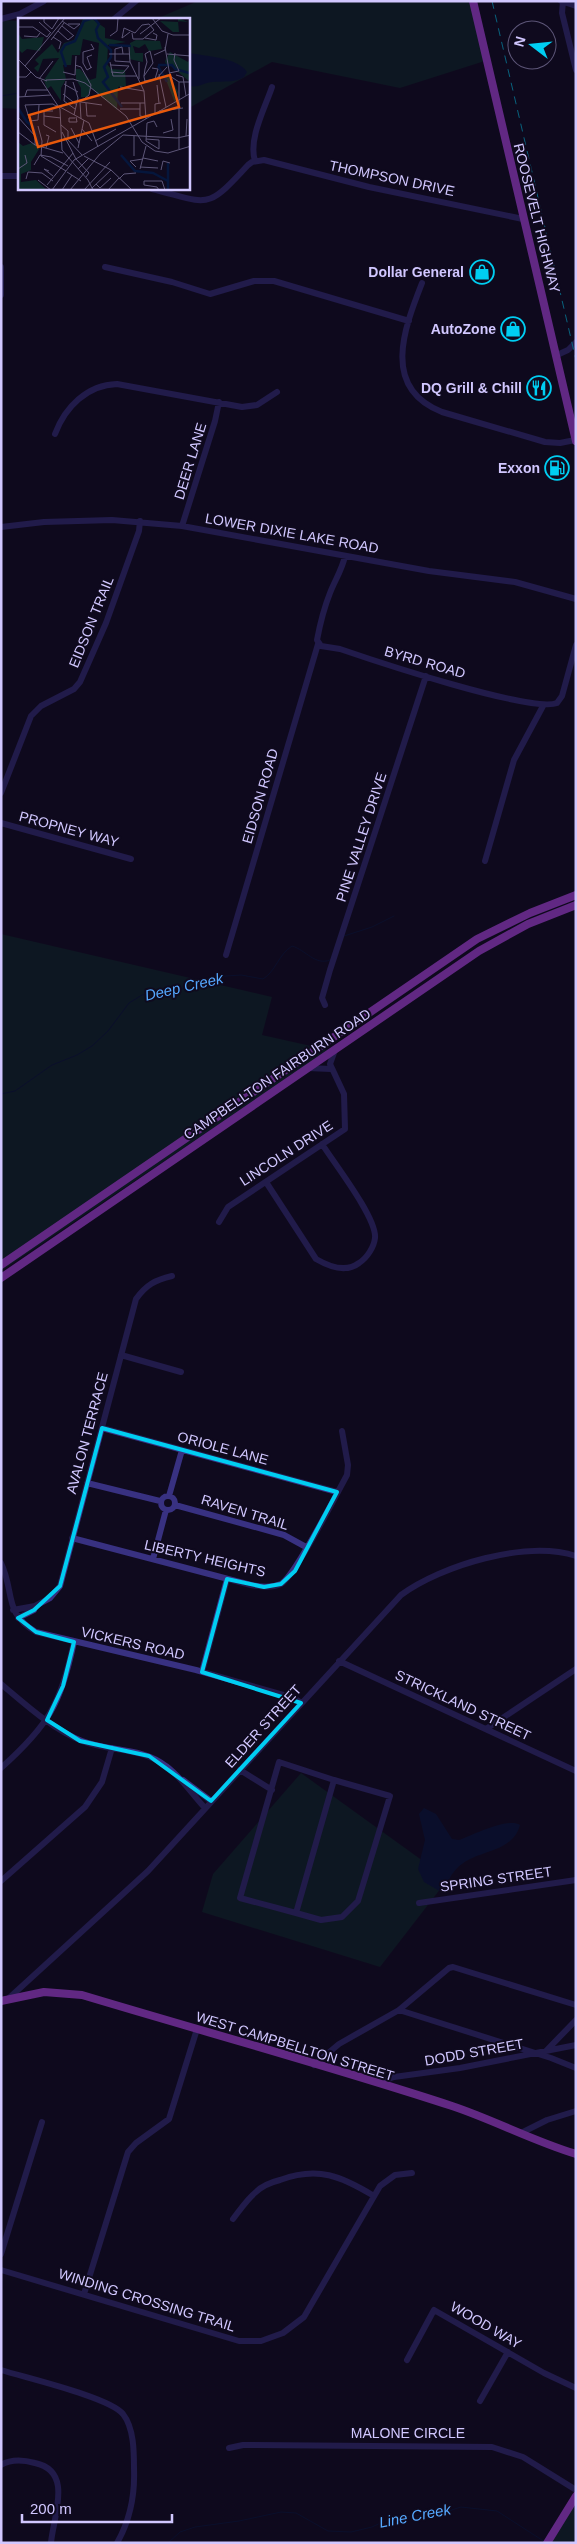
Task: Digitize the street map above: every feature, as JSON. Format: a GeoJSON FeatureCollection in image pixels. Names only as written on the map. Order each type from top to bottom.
{"type":"FeatureCollection","features":[{"type":"Feature","properties":{"kind":"main road","name":"ROOSEVELT HIGHWAY"},"geometry":{"type":"LineString","coordinates":[[473,1],[576,440]]}},
{"type":"Feature","properties":{"kind":"main road","name":"CAMPBELLTON FAIRBURN ROAD"},"geometry":{"type":"LineString","coordinates":[[1,1265],[477,940],[530,913],[576,895]]}},
{"type":"Feature","properties":{"kind":"main road","name":"CAMPBELLTON FAIRBURN ROAD"},"geometry":{"type":"LineString","coordinates":[[1,1278],[495,941],[528,924],[576,905]]}},
{"type":"Feature","properties":{"kind":"main road","name":"WEST CAMPBELLTON STREET"},"geometry":{"type":"LineString","coordinates":[[5,2000],[44,1992],[82,1995],[456,2107],[576,2154]]}},
{"type":"Feature","properties":{"kind":"main road"},"geometry":{"type":"LineString","coordinates":[[547,2543],[576,2496]]}},
{"type":"Feature","properties":{"kind":"street"},"geometry":{"type":"LineString","coordinates":[[1,19],[20,14],[44,1]]}},
{"type":"Feature","properties":{"kind":"street"},"geometry":{"type":"LineString","coordinates":[[115,18],[136,1]]}},
{"type":"Feature","properties":{"kind":"street"},"geometry":{"type":"LineString","coordinates":[[576,6],[562,1],[562,13],[576,70]]}},
{"type":"Feature","properties":{"kind":"street"},"geometry":{"type":"LineString","coordinates":[[155,190],[187,200],[214,198],[222,193],[248,165],[256,161],[253,155],[255,139],[272,87]]}},
{"type":"Feature","properties":{"kind":"street","name":"THOMPSON DRIVE"},"geometry":{"type":"LineString","coordinates":[[256,161],[264,160],[369,188],[523,219]]}},
{"type":"Feature","properties":{"kind":"street"},"geometry":{"type":"LineString","coordinates":[[1,176],[18,176]]}},
{"type":"Feature","properties":{"kind":"street"},"geometry":{"type":"LineString","coordinates":[[1,267],[1,295]]}},
{"type":"Feature","properties":{"kind":"street"},"geometry":{"type":"LineString","coordinates":[[105,267],[172,282],[210,294],[254,281],[274,281],[409,321]]}},
{"type":"Feature","properties":{"kind":"street"},"geometry":{"type":"LineString","coordinates":[[422,283],[402,349],[403,370],[412,389],[428,406],[442,412],[545,442],[560,443],[576,440]]}},
{"type":"Feature","properties":{"kind":"street"},"geometry":{"type":"LineString","coordinates":[[557,355],[568,350],[576,342]]}},
{"type":"Feature","properties":{"kind":"street"},"geometry":{"type":"LineString","coordinates":[[55,434],[61,417],[90,389],[105,384],[117,384],[242,407],[257,405],[277,392]]}},
{"type":"Feature","properties":{"kind":"street","name":"DEER LANE"},"geometry":{"type":"LineString","coordinates":[[182,526],[215,421],[219,402]]}},
{"type":"Feature","properties":{"kind":"street","name":"LOWER DIXIE LAKE ROAD"},"geometry":{"type":"LineString","coordinates":[[1,527],[44,522],[140,521],[182,526],[345,556],[515,582],[576,599]]}},
{"type":"Feature","properties":{"kind":"street","name":"EIDSON TRAIL"},"geometry":{"type":"LineString","coordinates":[[1,793],[32,716],[41,706],[74,689],[86,670],[112,606],[139,531],[140,521]]}},
{"type":"Feature","properties":{"kind":"street"},"geometry":{"type":"LineString","coordinates":[[318,644],[320,626],[329,595],[343,568],[345,556]]}},
{"type":"Feature","properties":{"kind":"street","name":"BYRD ROAD"},"geometry":{"type":"LineString","coordinates":[[318,644],[426,676],[543,706]]}},
{"type":"Feature","properties":{"kind":"street","name":"EIDSON ROAD"},"geometry":{"type":"LineString","coordinates":[[226,955],[318,644]]}},
{"type":"Feature","properties":{"kind":"street"},"geometry":{"type":"LineString","coordinates":[[484,861],[514,760],[543,706],[557,703],[562,696],[576,645]]}},
{"type":"Feature","properties":{"kind":"street","name":"PINE VALLEY DRIVE"},"geometry":{"type":"LineString","coordinates":[[325,1005],[322,998],[330,970],[426,676]]}},
{"type":"Feature","properties":{"kind":"street","name":"PROPNEY WAY"},"geometry":{"type":"LineString","coordinates":[[1,823],[131,859]]}},
{"type":"Feature","properties":{"kind":"street"},"geometry":{"type":"LineString","coordinates":[[308,1068],[331,1069],[330,1059],[336,1049]]}},
{"type":"Feature","properties":{"kind":"street","name":"LINCOLN DRIVE"},"geometry":{"type":"LineString","coordinates":[[219,1222],[228,1207],[345,1129],[344,1094],[339,1080],[331,1069]]}},
{"type":"Feature","properties":{"kind":"street"},"geometry":{"type":"LineString","coordinates":[[266,1182],[316,1259],[327,1266],[342,1269],[358,1264],[370,1253],[375,1238],[372,1221],[322,1144]]}},
{"type":"Feature","properties":{"kind":"street","name":"AVALON TERRACE"},"geometry":{"type":"LineString","coordinates":[[13,1610],[35,1606],[50,1598],[60,1586],[136,1299],[143,1288],[155,1280],[172,1276]]}},
{"type":"Feature","properties":{"kind":"street"},"geometry":{"type":"LineString","coordinates":[[121,1355],[181,1372]]}},
{"type":"Feature","properties":{"kind":"street","name":"ORIOLE LANE"},"geometry":{"type":"LineString","coordinates":[[102,1428],[338,1492]]}},
{"type":"Feature","properties":{"kind":"street","name":"LIBERTY HEIGHTS"},"geometry":{"type":"LineString","coordinates":[[72,1538],[264,1588],[281,1584],[295,1571],[306,1547],[347,1476],[348,1465],[342,1431]]}},
{"type":"Feature","properties":{"kind":"street"},"geometry":{"type":"LineString","coordinates":[[169,1496],[182,1450]]}},
{"type":"Feature","properties":{"kind":"street"},"geometry":{"type":"LineString","coordinates":[[87,1483],[160,1501]]}},
{"type":"Feature","properties":{"kind":"street"},"geometry":{"type":"LineString","coordinates":[[160,1501],[163,1497],[169,1496],[175,1500],[175,1505],[170,1510],[166,1510]]}},
{"type":"Feature","properties":{"kind":"street"},"geometry":{"type":"LineString","coordinates":[[160,1501],[161,1506],[166,1510]]}},
{"type":"Feature","properties":{"kind":"street","name":"RAVEN TRAIL"},"geometry":{"type":"LineString","coordinates":[[175,1505],[284,1535],[306,1547]]}},
{"type":"Feature","properties":{"kind":"street"},"geometry":{"type":"LineString","coordinates":[[153,1559],[166,1510]]}},
{"type":"Feature","properties":{"kind":"street","name":"ELDER STREET"},"geometry":{"type":"LineString","coordinates":[[5,2000],[128,1891],[391,1605],[407,1591],[431,1577],[518,1551],[542,1549],[576,1556]]}},
{"type":"Feature","properties":{"kind":"street","name":"VICKERS ROAD"},"geometry":{"type":"LineString","coordinates":[[1,1563],[13,1610],[18,1618],[36,1632],[202,1672],[294,1698],[301,1703]]}},
{"type":"Feature","properties":{"kind":"street"},"geometry":{"type":"LineString","coordinates":[[202,1672],[226,1578]]}},
{"type":"Feature","properties":{"kind":"street","name":"AVALON TERRACE"},"geometry":{"type":"LineString","coordinates":[[18,1618],[34,1610],[35,1606]]}},
{"type":"Feature","properties":{"kind":"street"},"geometry":{"type":"LineString","coordinates":[[1,1768],[29,1743],[47,1720],[63,1686],[74,1642]]}},
{"type":"Feature","properties":{"kind":"street","name":"STRICKLAND STREET"},"geometry":{"type":"LineString","coordinates":[[339,1661],[576,1771]]}},
{"type":"Feature","properties":{"kind":"street"},"geometry":{"type":"LineString","coordinates":[[486,1729],[576,1669]]}},
{"type":"Feature","properties":{"kind":"street"},"geometry":{"type":"LineString","coordinates":[[1,1684],[47,1720],[80,1740],[149,1756],[166,1765],[182,1780],[205,1808]]}},
{"type":"Feature","properties":{"kind":"street"},"geometry":{"type":"LineString","coordinates":[[1,1881],[85,1807],[102,1782],[112,1748]]}},
{"type":"Feature","properties":{"kind":"street"},"geometry":{"type":"LineString","coordinates":[[279,1762],[334,1780],[390,1796],[358,1901],[342,1917],[321,1920],[240,1898],[279,1762]]}},
{"type":"Feature","properties":{"kind":"street"},"geometry":{"type":"LineString","coordinates":[[240,1770],[272,1790]]}},
{"type":"Feature","properties":{"kind":"street"},"geometry":{"type":"LineString","coordinates":[[182,1780],[212,1801]]}},
{"type":"Feature","properties":{"kind":"street"},"geometry":{"type":"LineString","coordinates":[[296,1913],[334,1780]]}},
{"type":"Feature","properties":{"kind":"street","name":"SPRING STREET"},"geometry":{"type":"LineString","coordinates":[[419,1903],[576,1880]]}},
{"type":"Feature","properties":{"kind":"street"},"geometry":{"type":"LineString","coordinates":[[314,2065],[339,2044],[399,2010],[446,1970],[453,1967],[576,2005]]}},
{"type":"Feature","properties":{"kind":"street"},"geometry":{"type":"LineString","coordinates":[[399,2010],[576,2068]]}},
{"type":"Feature","properties":{"kind":"street"},"geometry":{"type":"LineString","coordinates":[[545,2052],[576,2020]]}},
{"type":"Feature","properties":{"kind":"street"},"geometry":{"type":"LineString","coordinates":[[84,2294],[128,2152],[136,2143],[163,2126],[169,2118],[197,2029]]}},
{"type":"Feature","properties":{"kind":"street","name":"DODD STREET"},"geometry":{"type":"LineString","coordinates":[[377,2083],[394,2077],[460,2068],[576,2045]]}},
{"type":"Feature","properties":{"kind":"street"},"geometry":{"type":"LineString","coordinates":[[521,2133],[546,2120],[576,2111]]}},
{"type":"Feature","properties":{"kind":"street"},"geometry":{"type":"LineString","coordinates":[[1,2254],[42,2122]]}},
{"type":"Feature","properties":{"kind":"street"},"geometry":{"type":"LineString","coordinates":[[233,2219],[256,2192],[272,2182],[309,2173],[330,2174],[349,2181],[374,2196]]}},
{"type":"Feature","properties":{"kind":"street","name":"WINDING CROSSING TRAIL"},"geometry":{"type":"LineString","coordinates":[[1,2270],[239,2341],[261,2341],[283,2333],[304,2317],[380,2186],[395,2175],[412,2173]]}},
{"type":"Feature","properties":{"kind":"street","name":"WOOD WAY"},"geometry":{"type":"LineString","coordinates":[[407,2360],[434,2310],[576,2388]]}},
{"type":"Feature","properties":{"kind":"street"},"geometry":{"type":"LineString","coordinates":[[480,2401],[508,2352]]}},
{"type":"Feature","properties":{"kind":"street"},"geometry":{"type":"LineString","coordinates":[[1,2370],[106,2402],[123,2414],[133,2446],[134,2478],[131,2509],[117,2543]]}},
{"type":"Feature","properties":{"kind":"street","name":"MALONE CIRCLE"},"geometry":{"type":"LineString","coordinates":[[229,2448],[243,2444],[492,2448],[523,2457],[576,2490]]}},
{"type":"Feature","properties":{"kind":"street"},"geometry":{"type":"LineString","coordinates":[[1,2465],[17,2461],[33,2462],[47,2467],[55,2476],[59,2489],[51,2543]]}},
{"type":"Feature","properties":{"kind":"highlighted area"},"geometry":{"type":"Polygon","coordinates":[[[102,1428],[337,1492],[295,1571],[281,1584],[264,1587],[227,1579],[202,1672],[301,1703],[211,1801],[149,1756],[80,1741],[47,1720],[63,1686],[74,1642],[36,1632],[18,1618],[34,1610],[60,1586],[102,1428]]]}},
{"type":"Feature","properties":{"kind":"green space"},"geometry":{"type":"Polygon","coordinates":[[[198,1],[474,1],[488,60],[400,88],[272,62],[190,107],[190,18],[158,18],[198,1]]]}},
{"type":"Feature","properties":{"kind":"green space"},"geometry":{"type":"Polygon","coordinates":[[[1,20],[18,21],[18,109],[1,108],[1,20]]]}},
{"type":"Feature","properties":{"kind":"green space"},"geometry":{"type":"Polygon","coordinates":[[[1,934],[272,997],[262,1035],[329,1050],[1,1271],[1,934]]]}},
{"type":"Feature","properties":{"kind":"green space"},"geometry":{"type":"Polygon","coordinates":[[[301,1773],[448,1879],[380,1967],[202,1912],[213,1874],[301,1773]]]}},
{"type":"Feature","properties":{"kind":"green space"},"geometry":{"type":"Polygon","coordinates":[[[576,2495],[576,2543],[544,2543],[576,2495]]]}},
{"type":"Feature","properties":{"kind":"water"},"geometry":{"type":"Polygon","coordinates":[[[190,53],[229,60],[243,67],[247,72],[244,77],[236,80],[212,82],[190,86],[190,53]]]}},
{"type":"Feature","properties":{"kind":"water"},"geometry":{"type":"Polygon","coordinates":[[[424,1808],[436,1814],[452,1839],[459,1840],[507,1823],[520,1825],[515,1835],[508,1842],[461,1865],[452,1875],[447,1891],[443,1893],[424,1882],[418,1869],[425,1840],[419,1814],[424,1808]]]}},
{"type":"Feature","properties":{"kind":"waterway"},"geometry":{"type":"LineString","coordinates":[[1,96],[18,93]]}},
{"type":"Feature","properties":{"kind":"waterway","name":"Deep Creek"},"geometry":{"type":"LineString","coordinates":[[344,936],[372,927],[394,916]]}},
{"type":"Feature","properties":{"kind":"waterway","name":"Deep Creek"},"geometry":{"type":"LineString","coordinates":[[1,1094],[15,1091],[52,1065],[77,1055],[92,1046],[108,1031],[129,1003],[142,995],[187,988],[226,976],[241,975],[263,979],[292,946],[320,961],[330,960]]}},
{"type":"Feature","properties":{"kind":"waterway","name":"Line Creek"},"geometry":{"type":"LineString","coordinates":[[168,2543],[180,2532],[195,2527],[239,2521],[281,2512],[296,2513],[328,2531],[351,2532],[372,2527],[391,2518],[439,2514],[461,2507],[497,2511],[545,2542]]}},
{"type":"Feature","properties":{"kind":"railway"},"geometry":{"type":"LineString","coordinates":[[492,1],[576,360]]}},
{"type":"Feature","properties":{"kind":"place","name":"Dollar General"},"geometry":{"type":"Point","coordinates":[482,272]}},
{"type":"Feature","properties":{"kind":"place","name":"AutoZone"},"geometry":{"type":"Point","coordinates":[513,329]}},
{"type":"Feature","properties":{"kind":"place","name":"DQ Grill & Chill"},"geometry":{"type":"Point","coordinates":[539,388]}},
{"type":"Feature","properties":{"kind":"place","name":"Exxon"},"geometry":{"type":"Point","coordinates":[557,468]}}]}
